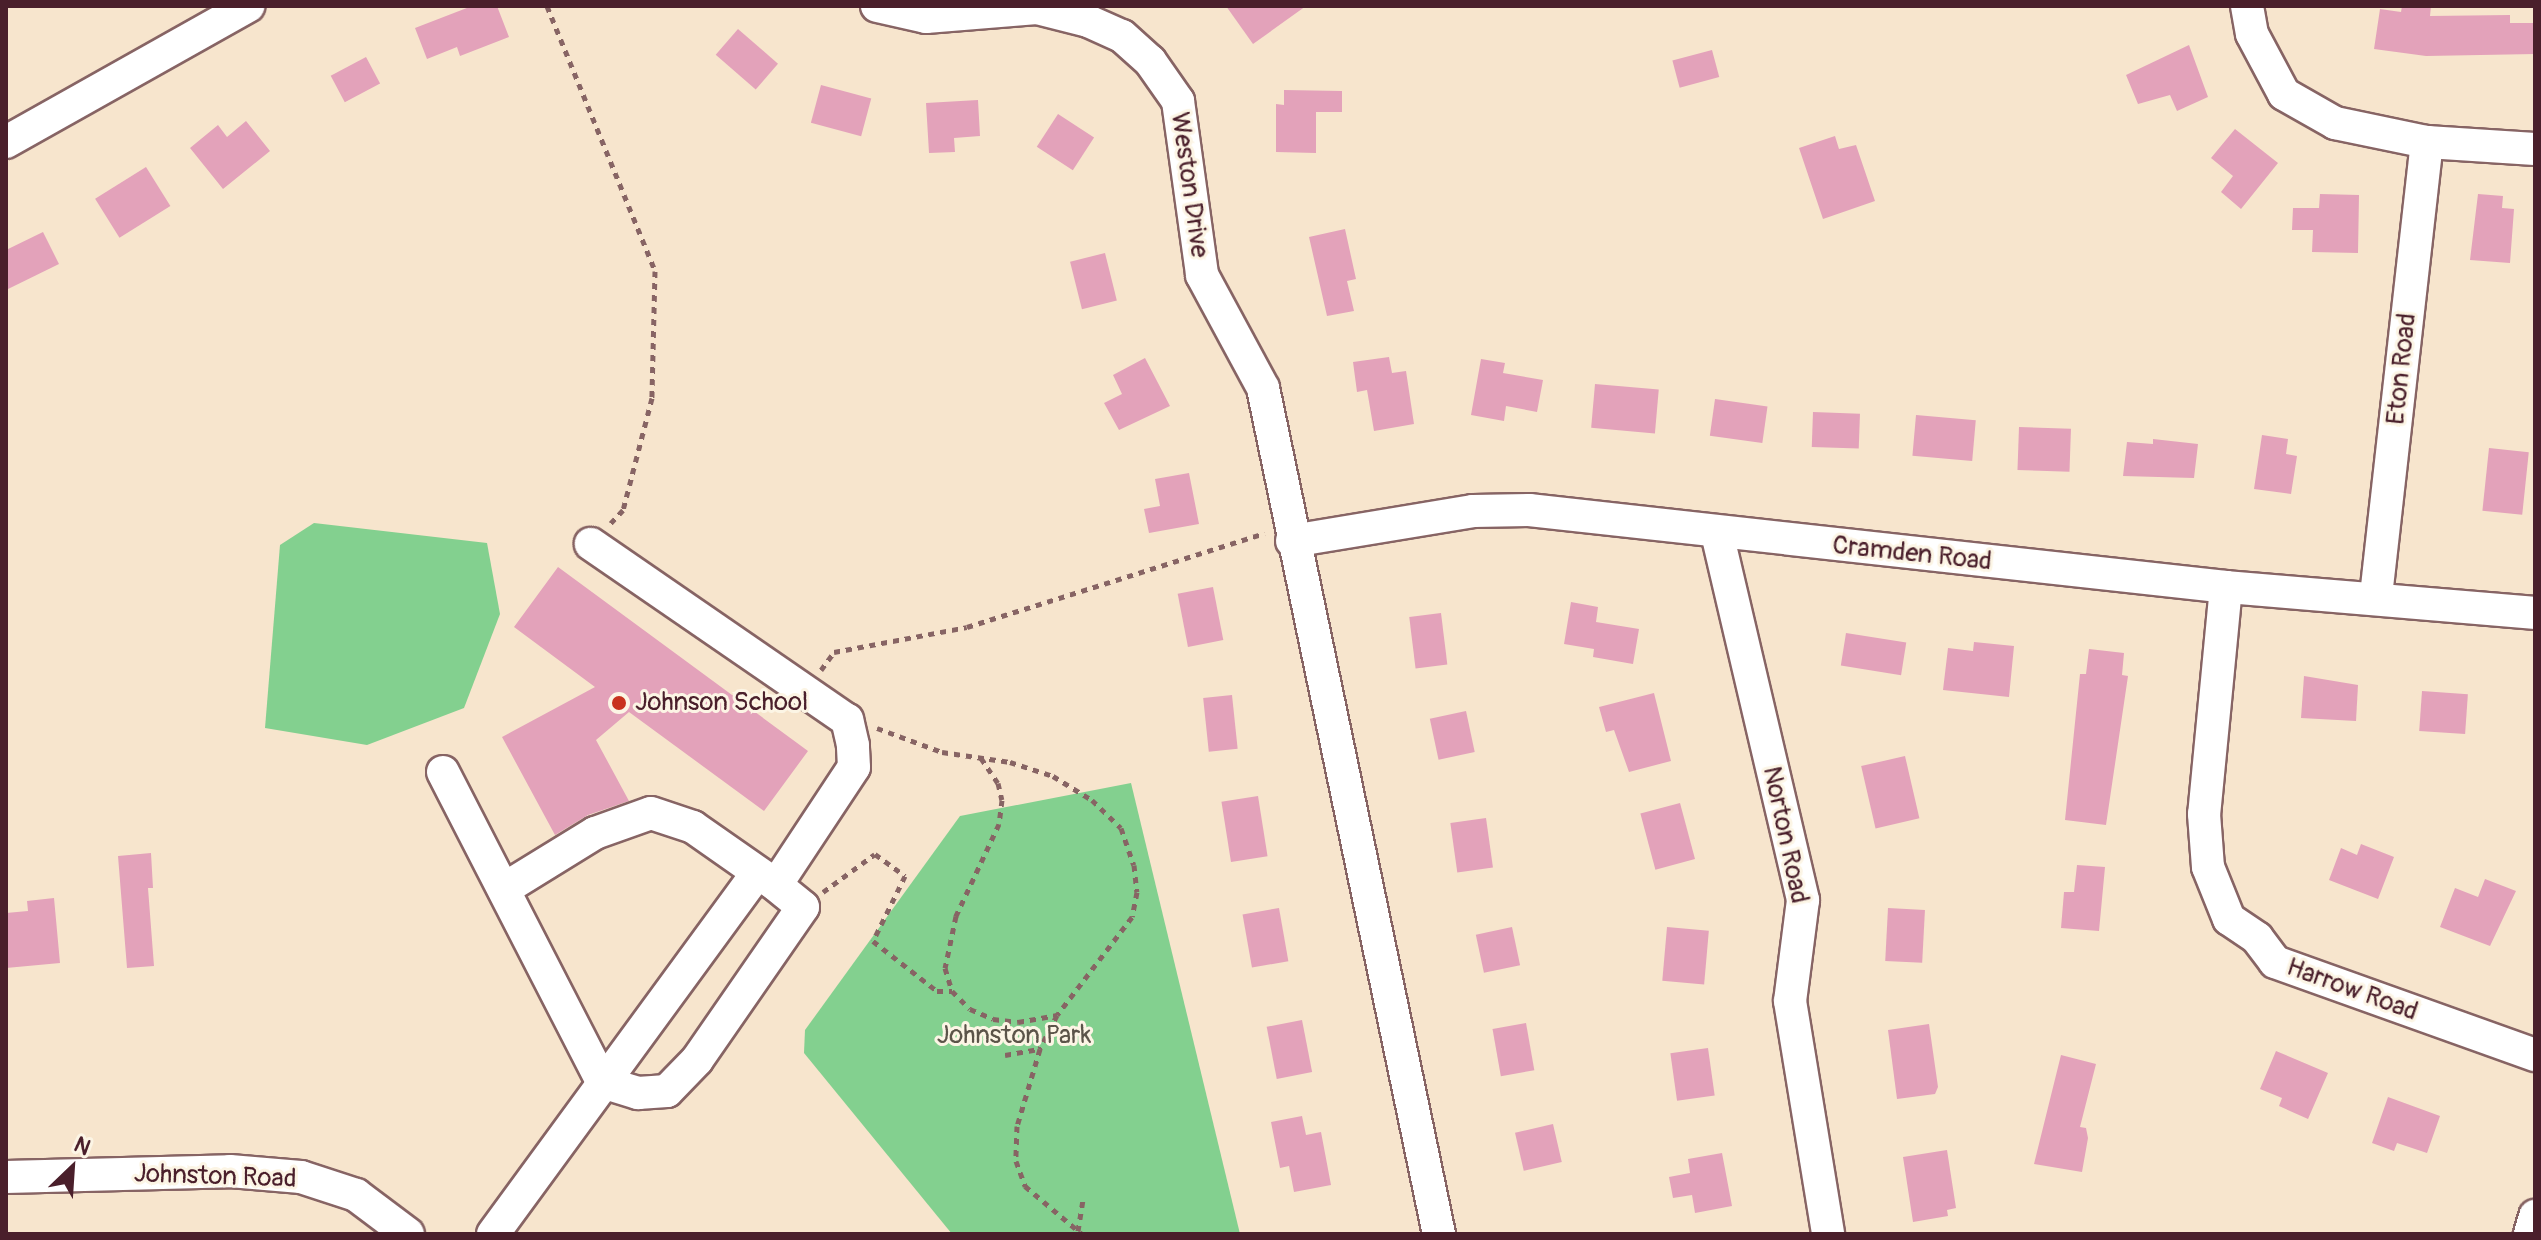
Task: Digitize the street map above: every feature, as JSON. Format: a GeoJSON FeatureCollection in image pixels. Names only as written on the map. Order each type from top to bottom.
{"type":"FeatureCollection","features":[{"type":"Feature","properties":{"kind":"street"},"geometry":{"type":"LineString","coordinates":[[6,142],[248,6]]}},
{"type":"Feature","properties":{"kind":"street","name":"Weston Drive"},"geometry":{"type":"LineString","coordinates":[[877,6],[926,17],[1037,8],[1122,36],[1150,61],[1178,101],[1202,275],[1263,388],[1291,533]]}},
{"type":"Feature","properties":{"kind":"street"},"geometry":{"type":"LineString","coordinates":[[2247,6],[2252,34],[2284,94],[2335,123],[2427,142],[2535,149]]}},
{"type":"Feature","properties":{"kind":"street","name":"Eton Road"},"geometry":{"type":"LineString","coordinates":[[2376,596],[2427,142]]}},
{"type":"Feature","properties":{"kind":"street","name":"Cramden Road"},"geometry":{"type":"LineString","coordinates":[[1291,533],[1473,511],[1529,510],[2226,587],[2376,596],[2535,613]]}},
{"type":"Feature","properties":{"kind":"street"},"geometry":{"type":"LineString","coordinates":[[1291,533],[1439,1234]]}},
{"type":"Feature","properties":{"kind":"street","name":"Norton Road"},"geometry":{"type":"LineString","coordinates":[[1717,533],[1803,900],[1790,1001],[1828,1234]]}},
{"type":"Feature","properties":{"kind":"street"},"geometry":{"type":"LineString","coordinates":[[493,1234],[602,1082],[854,767],[847,720],[591,544]]}},
{"type":"Feature","properties":{"kind":"street","name":"Harrow Road"},"geometry":{"type":"LineString","coordinates":[[2226,587],[2204,814],[2208,867],[2229,919],[2257,938],[2275,962],[2535,1055]]}},
{"type":"Feature","properties":{"kind":"street"},"geometry":{"type":"LineString","coordinates":[[443,772],[602,1082],[638,1093],[667,1091],[697,1060],[803,907],[693,827],[651,813],[595,833],[504,889]]}},
{"type":"Feature","properties":{"kind":"street","name":"Johnston Road"},"geometry":{"type":"LineString","coordinates":[[6,1177],[230,1171],[301,1177],[356,1195],[408,1234]]}},
{"type":"Feature","properties":{"kind":"street"},"geometry":{"type":"LineString","coordinates":[[2530,1234],[2535,1216]]}},
{"type":"Feature","properties":{"kind":"path"},"geometry":{"type":"LineString","coordinates":[[547,6],[655,271],[652,398],[623,510],[591,544]]}},
{"type":"Feature","properties":{"kind":"path"},"geometry":{"type":"LineString","coordinates":[[806,692],[834,652],[967,627],[1291,533]]}},
{"type":"Feature","properties":{"kind":"path"},"geometry":{"type":"LineString","coordinates":[[847,720],[942,752],[980,757],[1053,776],[1092,800],[1121,828],[1134,865],[1137,892],[1132,917],[1057,1015],[1040,1049],[1017,1126],[1016,1161],[1025,1186],[1080,1233]]}},
{"type":"Feature","properties":{"kind":"path"},"geometry":{"type":"LineString","coordinates":[[980,757],[998,783],[1002,800],[999,824],[950,937],[945,968],[952,991],[970,1009],[993,1019],[1018,1022],[1057,1015]]}},
{"type":"Feature","properties":{"kind":"path"},"geometry":{"type":"LineString","coordinates":[[803,907],[875,854],[905,876],[873,941],[937,991],[952,991]]}},
{"type":"Feature","properties":{"kind":"path"},"geometry":{"type":"LineString","coordinates":[[1005,1055],[1040,1049]]}},
{"type":"Feature","properties":{"kind":"path"},"geometry":{"type":"LineString","coordinates":[[1080,1233],[1083,1200]]}},
{"type":"Feature","properties":{"kind":"green space"},"geometry":{"type":"Polygon","coordinates":[[[314,523],[487,543],[500,614],[464,708],[367,745],[265,728],[280,545],[314,523]]]}},
{"type":"Feature","properties":{"kind":"green space","name":"Johnston Park"},"geometry":{"type":"Polygon","coordinates":[[[1131,783],[1240,1234],[952,1234],[804,1053],[805,1030],[960,816],[1131,783]]]}},
{"type":"Feature","properties":{"kind":"building"},"geometry":{"type":"Polygon","coordinates":[[[472,6],[497,6],[509,37],[460,56],[457,47],[427,59],[415,28],[472,6]]]}},
{"type":"Feature","properties":{"kind":"building"},"geometry":{"type":"Polygon","coordinates":[[[1226,6],[1306,6],[1253,44],[1226,6]]]}},
{"type":"Feature","properties":{"kind":"building"},"geometry":{"type":"Polygon","coordinates":[[[2402,6],[2431,6],[2430,16],[2510,15],[2510,23],[2535,23],[2535,54],[2426,56],[2374,49],[2380,9],[2401,12],[2402,6]]]}},
{"type":"Feature","properties":{"kind":"building"},"geometry":{"type":"Polygon","coordinates":[[[738,29],[778,64],[756,89],[716,55],[738,29]]]}},
{"type":"Feature","properties":{"kind":"building"},"geometry":{"type":"Polygon","coordinates":[[[2189,45],[2208,97],[2177,111],[2170,95],[2138,104],[2126,75],[2189,45]]]}},
{"type":"Feature","properties":{"kind":"building"},"geometry":{"type":"Polygon","coordinates":[[[1712,50],[1719,77],[1680,88],[1672,61],[1712,50]]]}},
{"type":"Feature","properties":{"kind":"building"},"geometry":{"type":"Polygon","coordinates":[[[366,57],[380,83],[345,102],[331,76],[366,57]]]}},
{"type":"Feature","properties":{"kind":"building"},"geometry":{"type":"Polygon","coordinates":[[[821,85],[871,98],[861,136],[811,123],[821,85]]]}},
{"type":"Feature","properties":{"kind":"building"},"geometry":{"type":"Polygon","coordinates":[[[1284,90],[1342,91],[1342,112],[1316,112],[1316,153],[1276,152],[1276,104],[1284,105],[1284,90]]]}},
{"type":"Feature","properties":{"kind":"building"},"geometry":{"type":"Polygon","coordinates":[[[978,100],[980,136],[954,138],[955,152],[929,153],[926,103],[978,100]]]}},
{"type":"Feature","properties":{"kind":"building"},"geometry":{"type":"Polygon","coordinates":[[[1058,114],[1094,137],[1073,170],[1037,147],[1058,114]]]}},
{"type":"Feature","properties":{"kind":"building"},"geometry":{"type":"Polygon","coordinates":[[[246,121],[270,151],[223,189],[190,148],[218,125],[227,137],[246,121]]]}},
{"type":"Feature","properties":{"kind":"building"},"geometry":{"type":"Polygon","coordinates":[[[2235,129],[2278,163],[2241,209],[2221,192],[2233,176],[2211,158],[2235,129]]]}},
{"type":"Feature","properties":{"kind":"building"},"geometry":{"type":"Polygon","coordinates":[[[1835,136],[1839,149],[1856,145],[1875,201],[1823,219],[1799,148],[1835,136]]]}},
{"type":"Feature","properties":{"kind":"building"},"geometry":{"type":"Polygon","coordinates":[[[146,167],[170,206],[119,238],[95,199],[146,167]]]}},
{"type":"Feature","properties":{"kind":"building"},"geometry":{"type":"Polygon","coordinates":[[[2320,194],[2359,195],[2358,253],[2312,252],[2313,230],[2292,230],[2293,208],[2319,208],[2320,194]]]}},
{"type":"Feature","properties":{"kind":"building"},"geometry":{"type":"Polygon","coordinates":[[[2478,194],[2503,196],[2502,208],[2514,209],[2510,263],[2470,260],[2478,194]]]}},
{"type":"Feature","properties":{"kind":"building"},"geometry":{"type":"Polygon","coordinates":[[[1345,229],[1356,279],[1347,281],[1354,311],[1327,316],[1309,237],[1345,229]]]}},
{"type":"Feature","properties":{"kind":"building"},"geometry":{"type":"Polygon","coordinates":[[[43,232],[59,264],[6,290],[6,250],[43,232]]]}},
{"type":"Feature","properties":{"kind":"building"},"geometry":{"type":"Polygon","coordinates":[[[1105,253],[1117,301],[1082,309],[1070,262],[1105,253]]]}},
{"type":"Feature","properties":{"kind":"building"},"geometry":{"type":"Polygon","coordinates":[[[1389,357],[1392,373],[1406,371],[1414,424],[1374,431],[1367,390],[1357,392],[1353,362],[1389,357]]]}},
{"type":"Feature","properties":{"kind":"building"},"geometry":{"type":"Polygon","coordinates":[[[1145,358],[1170,406],[1119,430],[1104,403],[1122,394],[1113,375],[1145,358]]]}},
{"type":"Feature","properties":{"kind":"building"},"geometry":{"type":"Polygon","coordinates":[[[1481,359],[1505,363],[1503,373],[1543,380],[1537,412],[1506,406],[1504,421],[1471,415],[1481,359]]]}},
{"type":"Feature","properties":{"kind":"building"},"geometry":{"type":"Polygon","coordinates":[[[1595,384],[1659,390],[1655,433],[1591,428],[1595,384]]]}},
{"type":"Feature","properties":{"kind":"building"},"geometry":{"type":"Polygon","coordinates":[[[1715,399],[1767,406],[1762,443],[1710,436],[1715,399]]]}},
{"type":"Feature","properties":{"kind":"building"},"geometry":{"type":"Polygon","coordinates":[[[1813,412],[1860,414],[1859,449],[1812,447],[1813,412]]]}},
{"type":"Feature","properties":{"kind":"building"},"geometry":{"type":"Polygon","coordinates":[[[1916,415],[1976,420],[1972,461],[1912,456],[1916,415]]]}},
{"type":"Feature","properties":{"kind":"building"},"geometry":{"type":"Polygon","coordinates":[[[2019,427],[2071,429],[2069,472],[2017,470],[2019,427]]]}},
{"type":"Feature","properties":{"kind":"building"},"geometry":{"type":"Polygon","coordinates":[[[2262,435],[2288,439],[2286,454],[2297,456],[2291,494],[2254,489],[2262,435]]]}},
{"type":"Feature","properties":{"kind":"building"},"geometry":{"type":"Polygon","coordinates":[[[2153,439],[2198,444],[2194,478],[2123,476],[2127,442],[2153,444],[2153,439]]]}},
{"type":"Feature","properties":{"kind":"building"},"geometry":{"type":"Polygon","coordinates":[[[2489,448],[2529,452],[2522,515],[2482,511],[2489,448]]]}},
{"type":"Feature","properties":{"kind":"building"},"geometry":{"type":"Polygon","coordinates":[[[1189,473],[1199,524],[1149,533],[1144,509],[1160,506],[1155,479],[1189,473]]]}},
{"type":"Feature","properties":{"kind":"building"},"geometry":{"type":"Polygon","coordinates":[[[558,567],[808,751],[764,811],[629,712],[596,740],[629,801],[588,815],[555,835],[502,737],[595,687],[514,627],[558,567]]]}},
{"type":"Feature","properties":{"kind":"building"},"geometry":{"type":"Polygon","coordinates":[[[1213,587],[1223,640],[1188,647],[1178,594],[1213,587]]]}},
{"type":"Feature","properties":{"kind":"building"},"geometry":{"type":"Polygon","coordinates":[[[1571,602],[1598,607],[1596,622],[1639,629],[1633,664],[1593,657],[1594,649],[1564,644],[1571,602]]]}},
{"type":"Feature","properties":{"kind":"building"},"geometry":{"type":"Polygon","coordinates":[[[1441,613],[1447,665],[1416,669],[1409,617],[1441,613]]]}},
{"type":"Feature","properties":{"kind":"building"},"geometry":{"type":"Polygon","coordinates":[[[1846,633],[1906,643],[1901,675],[1841,666],[1846,633]]]}},
{"type":"Feature","properties":{"kind":"building"},"geometry":{"type":"Polygon","coordinates":[[[1974,642],[2014,646],[2009,697],[1943,690],[1948,648],[1973,651],[1974,642]]]}},
{"type":"Feature","properties":{"kind":"building"},"geometry":{"type":"Polygon","coordinates":[[[2089,649],[2124,653],[2122,675],[2128,676],[2106,825],[2065,820],[2080,674],[2086,674],[2089,649]]]}},
{"type":"Feature","properties":{"kind":"building"},"geometry":{"type":"Polygon","coordinates":[[[2304,676],[2358,685],[2356,721],[2301,718],[2304,676]]]}},
{"type":"Feature","properties":{"kind":"building"},"geometry":{"type":"Polygon","coordinates":[[[2422,691],[2468,694],[2465,734],[2419,731],[2422,691]]]}},
{"type":"Feature","properties":{"kind":"building"},"geometry":{"type":"Polygon","coordinates":[[[1654,693],[1671,761],[1629,772],[1614,730],[1606,732],[1599,707],[1654,693]]]}},
{"type":"Feature","properties":{"kind":"building"},"geometry":{"type":"Polygon","coordinates":[[[1232,695],[1238,749],[1209,752],[1203,698],[1232,695]]]}},
{"type":"Feature","properties":{"kind":"building"},"geometry":{"type":"Polygon","coordinates":[[[1466,711],[1475,752],[1439,760],[1430,719],[1466,711]]]}},
{"type":"Feature","properties":{"kind":"building"},"geometry":{"type":"Polygon","coordinates":[[[1905,756],[1919,818],[1876,828],[1861,766],[1905,756]]]}},
{"type":"Feature","properties":{"kind":"building"},"geometry":{"type":"Polygon","coordinates":[[[1258,796],[1268,856],[1231,862],[1221,802],[1258,796]]]}},
{"type":"Feature","properties":{"kind":"building"},"geometry":{"type":"Polygon","coordinates":[[[1680,803],[1695,859],[1655,870],[1640,814],[1680,803]]]}},
{"type":"Feature","properties":{"kind":"building"},"geometry":{"type":"Polygon","coordinates":[[[1486,818],[1493,868],[1457,873],[1450,823],[1486,818]]]}},
{"type":"Feature","properties":{"kind":"building"},"geometry":{"type":"Polygon","coordinates":[[[2361,844],[2394,857],[2378,899],[2329,880],[2341,848],[2357,855],[2361,844]]]}},
{"type":"Feature","properties":{"kind":"building"},"geometry":{"type":"Polygon","coordinates":[[[151,853],[153,888],[148,888],[154,966],[127,968],[118,856],[151,853]]]}},
{"type":"Feature","properties":{"kind":"building"},"geometry":{"type":"Polygon","coordinates":[[[2077,865],[2105,867],[2099,931],[2061,928],[2064,892],[2074,892],[2077,865]]]}},
{"type":"Feature","properties":{"kind":"building"},"geometry":{"type":"Polygon","coordinates":[[[2485,879],[2516,891],[2490,946],[2440,927],[2455,888],[2478,897],[2485,879]]]}},
{"type":"Feature","properties":{"kind":"building"},"geometry":{"type":"Polygon","coordinates":[[[54,898],[60,963],[6,968],[6,913],[28,911],[27,901],[54,898]]]}},
{"type":"Feature","properties":{"kind":"building"},"geometry":{"type":"Polygon","coordinates":[[[1279,908],[1288,961],[1252,968],[1243,914],[1279,908]]]}},
{"type":"Feature","properties":{"kind":"building"},"geometry":{"type":"Polygon","coordinates":[[[1888,908],[1925,910],[1922,963],[1885,961],[1888,908]]]}},
{"type":"Feature","properties":{"kind":"building"},"geometry":{"type":"Polygon","coordinates":[[[1512,927],[1520,965],[1484,973],[1476,935],[1512,927]]]}},
{"type":"Feature","properties":{"kind":"building"},"geometry":{"type":"Polygon","coordinates":[[[1667,927],[1709,931],[1704,984],[1662,981],[1667,927]]]}},
{"type":"Feature","properties":{"kind":"building"},"geometry":{"type":"Polygon","coordinates":[[[1302,1020],[1312,1072],[1277,1079],[1267,1027],[1302,1020]]]}},
{"type":"Feature","properties":{"kind":"building"},"geometry":{"type":"Polygon","coordinates":[[[1526,1023],[1534,1070],[1501,1076],[1493,1029],[1526,1023]]]}},
{"type":"Feature","properties":{"kind":"building"},"geometry":{"type":"Polygon","coordinates":[[[1929,1024],[1938,1087],[1935,1094],[1897,1099],[1888,1030],[1929,1024]]]}},
{"type":"Feature","properties":{"kind":"building"},"geometry":{"type":"Polygon","coordinates":[[[1708,1048],[1715,1096],[1677,1101],[1670,1053],[1708,1048]]]}},
{"type":"Feature","properties":{"kind":"building"},"geometry":{"type":"Polygon","coordinates":[[[2276,1051],[2328,1073],[2308,1119],[2279,1106],[2282,1098],[2260,1089],[2276,1051]]]}},
{"type":"Feature","properties":{"kind":"building"},"geometry":{"type":"Polygon","coordinates":[[[2061,1055],[2096,1064],[2080,1127],[2086,1128],[2088,1138],[2082,1172],[2034,1164],[2061,1055]]]}},
{"type":"Feature","properties":{"kind":"building"},"geometry":{"type":"Polygon","coordinates":[[[2388,1097],[2440,1116],[2427,1153],[2397,1143],[2394,1151],[2372,1143],[2388,1097]]]}},
{"type":"Feature","properties":{"kind":"building"},"geometry":{"type":"Polygon","coordinates":[[[1302,1116],[1306,1135],[1321,1132],[1331,1185],[1294,1192],[1289,1166],[1280,1168],[1271,1122],[1302,1116]]]}},
{"type":"Feature","properties":{"kind":"building"},"geometry":{"type":"Polygon","coordinates":[[[1553,1124],[1562,1162],[1524,1171],[1515,1133],[1553,1124]]]}},
{"type":"Feature","properties":{"kind":"building"},"geometry":{"type":"Polygon","coordinates":[[[1947,1150],[1956,1208],[1947,1210],[1948,1216],[1913,1222],[1903,1157],[1947,1150]]]}},
{"type":"Feature","properties":{"kind":"building"},"geometry":{"type":"Polygon","coordinates":[[[1722,1153],[1732,1206],[1695,1213],[1692,1195],[1673,1198],[1669,1177],[1690,1173],[1688,1159],[1722,1153]]]}},
{"type":"Feature","properties":{"kind":"place","name":"Johnson School"},"geometry":{"type":"Point","coordinates":[619,703]}}]}
